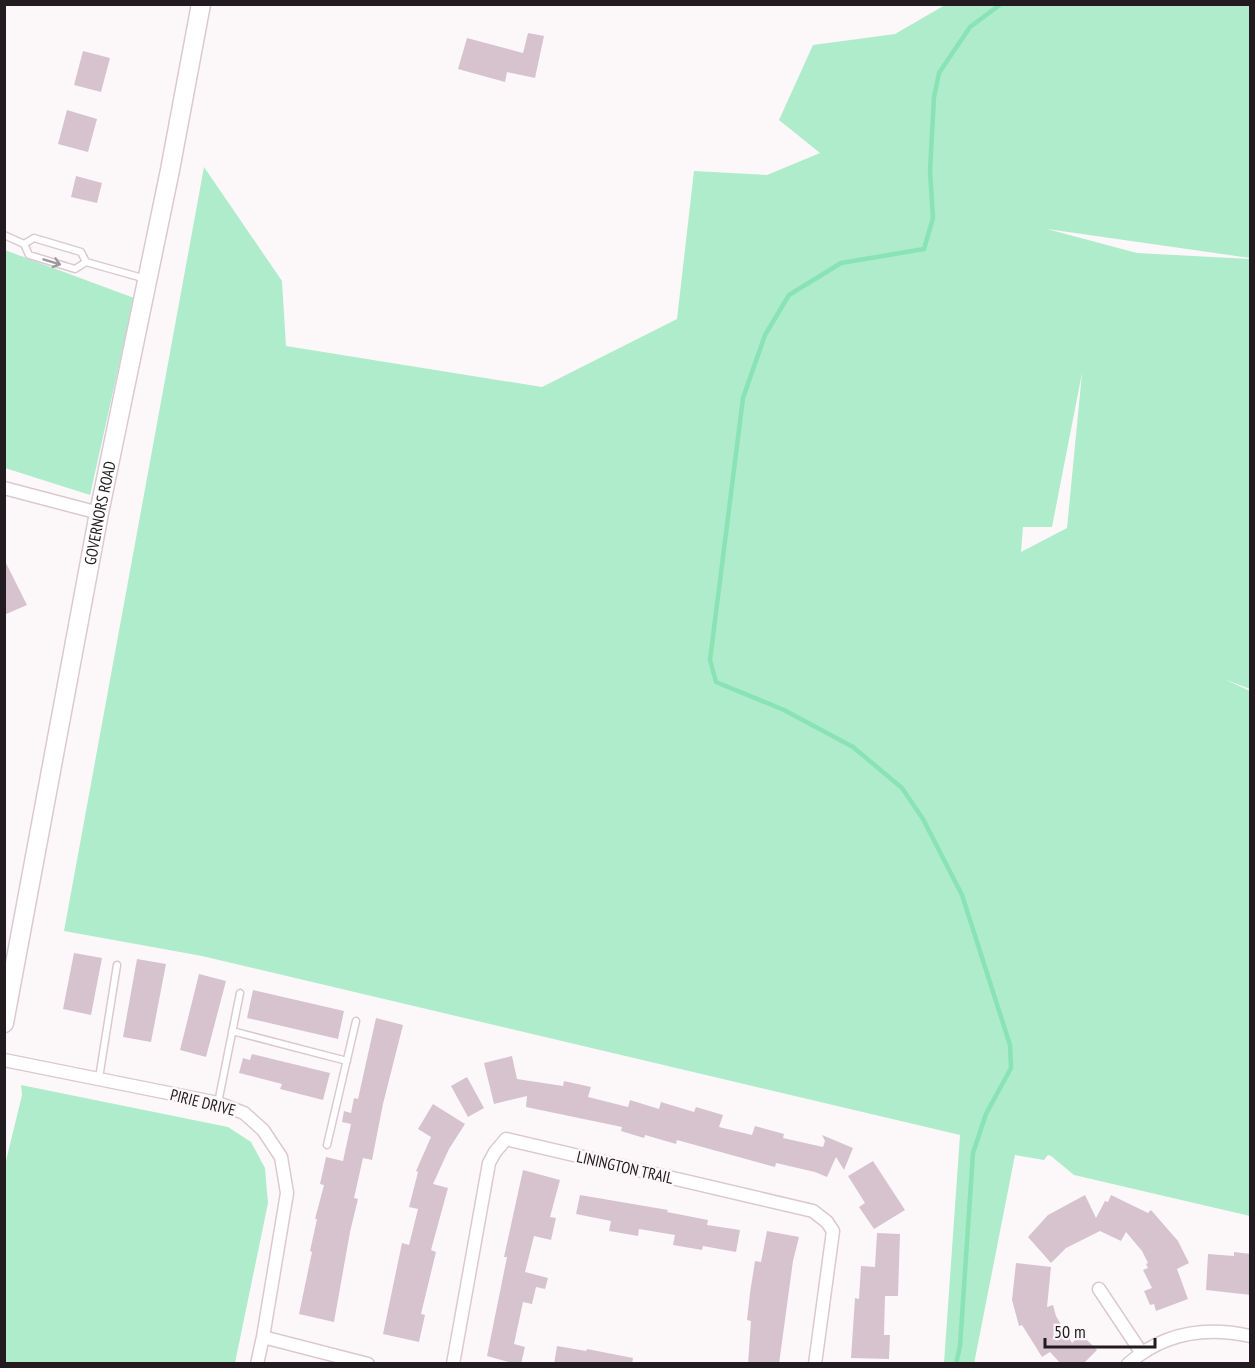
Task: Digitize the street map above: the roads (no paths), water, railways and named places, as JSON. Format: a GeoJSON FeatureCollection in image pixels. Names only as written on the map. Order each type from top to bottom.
{"type":"FeatureCollection","features":[{"type":"Feature","properties":{"kind":"main road","name":"GOVERNORS ROAD"},"geometry":{"type":"LineString","coordinates":[[4,1023],[99,513],[148,280],[201,4]]}},
{"type":"Feature","properties":{"kind":"street"},"geometry":{"type":"LineString","coordinates":[[4,488],[99,513]]}},
{"type":"Feature","properties":{"kind":"street","name":"PIRIE DRIVE"},"geometry":{"type":"LineString","coordinates":[[4,1060],[218,1103],[244,1113],[264,1130],[281,1157],[287,1193],[257,1364]]}},
{"type":"Feature","properties":{"kind":"street","name":"LININGTON TRAIL"},"geometry":{"type":"LineString","coordinates":[[453,1364],[489,1164],[506,1138],[813,1211],[827,1222],[833,1231],[815,1364]]}},
{"type":"Feature","properties":{"kind":"street"},"geometry":{"type":"LineString","coordinates":[[1099,1289],[1141,1352]]}},
{"type":"Feature","properties":{"kind":"street"},"geometry":{"type":"LineString","coordinates":[[1128,1364],[1141,1352],[1160,1342],[1196,1332],[1215,1330],[1251,1336]]}},
{"type":"Feature","properties":{"kind":"street"},"geometry":{"type":"LineString","coordinates":[[263,1337],[368,1364]]}},
{"type":"Feature","properties":{"kind":"lane"},"geometry":{"type":"LineString","coordinates":[[4,235],[24,244],[28,255],[75,269],[86,262]]}},
{"type":"Feature","properties":{"kind":"lane"},"geometry":{"type":"LineString","coordinates":[[24,244],[34,238],[81,252],[86,262],[148,280]]}},
{"type":"Feature","properties":{"kind":"lane"},"geometry":{"type":"LineString","coordinates":[[99,1078],[117,965]]}},
{"type":"Feature","properties":{"kind":"lane"},"geometry":{"type":"LineString","coordinates":[[218,1103],[240,993]]}},
{"type":"Feature","properties":{"kind":"lane"},"geometry":{"type":"LineString","coordinates":[[327,1145],[356,1021]]}},
{"type":"Feature","properties":{"kind":"lane"},"geometry":{"type":"LineString","coordinates":[[232,1031],[347,1061]]}},
{"type":"Feature","properties":{"kind":"waterway"},"geometry":{"type":"LineString","coordinates":[[956,1364],[960,1346],[973,1153],[986,1114],[1011,1068],[1010,1045],[962,895],[923,819],[902,788],[853,747],[784,710],[716,682],[710,660],[743,398],[765,335],[789,295],[841,263],[924,249],[933,218],[930,171],[934,97],[939,73],[970,27],[1001,4]]}}]}
